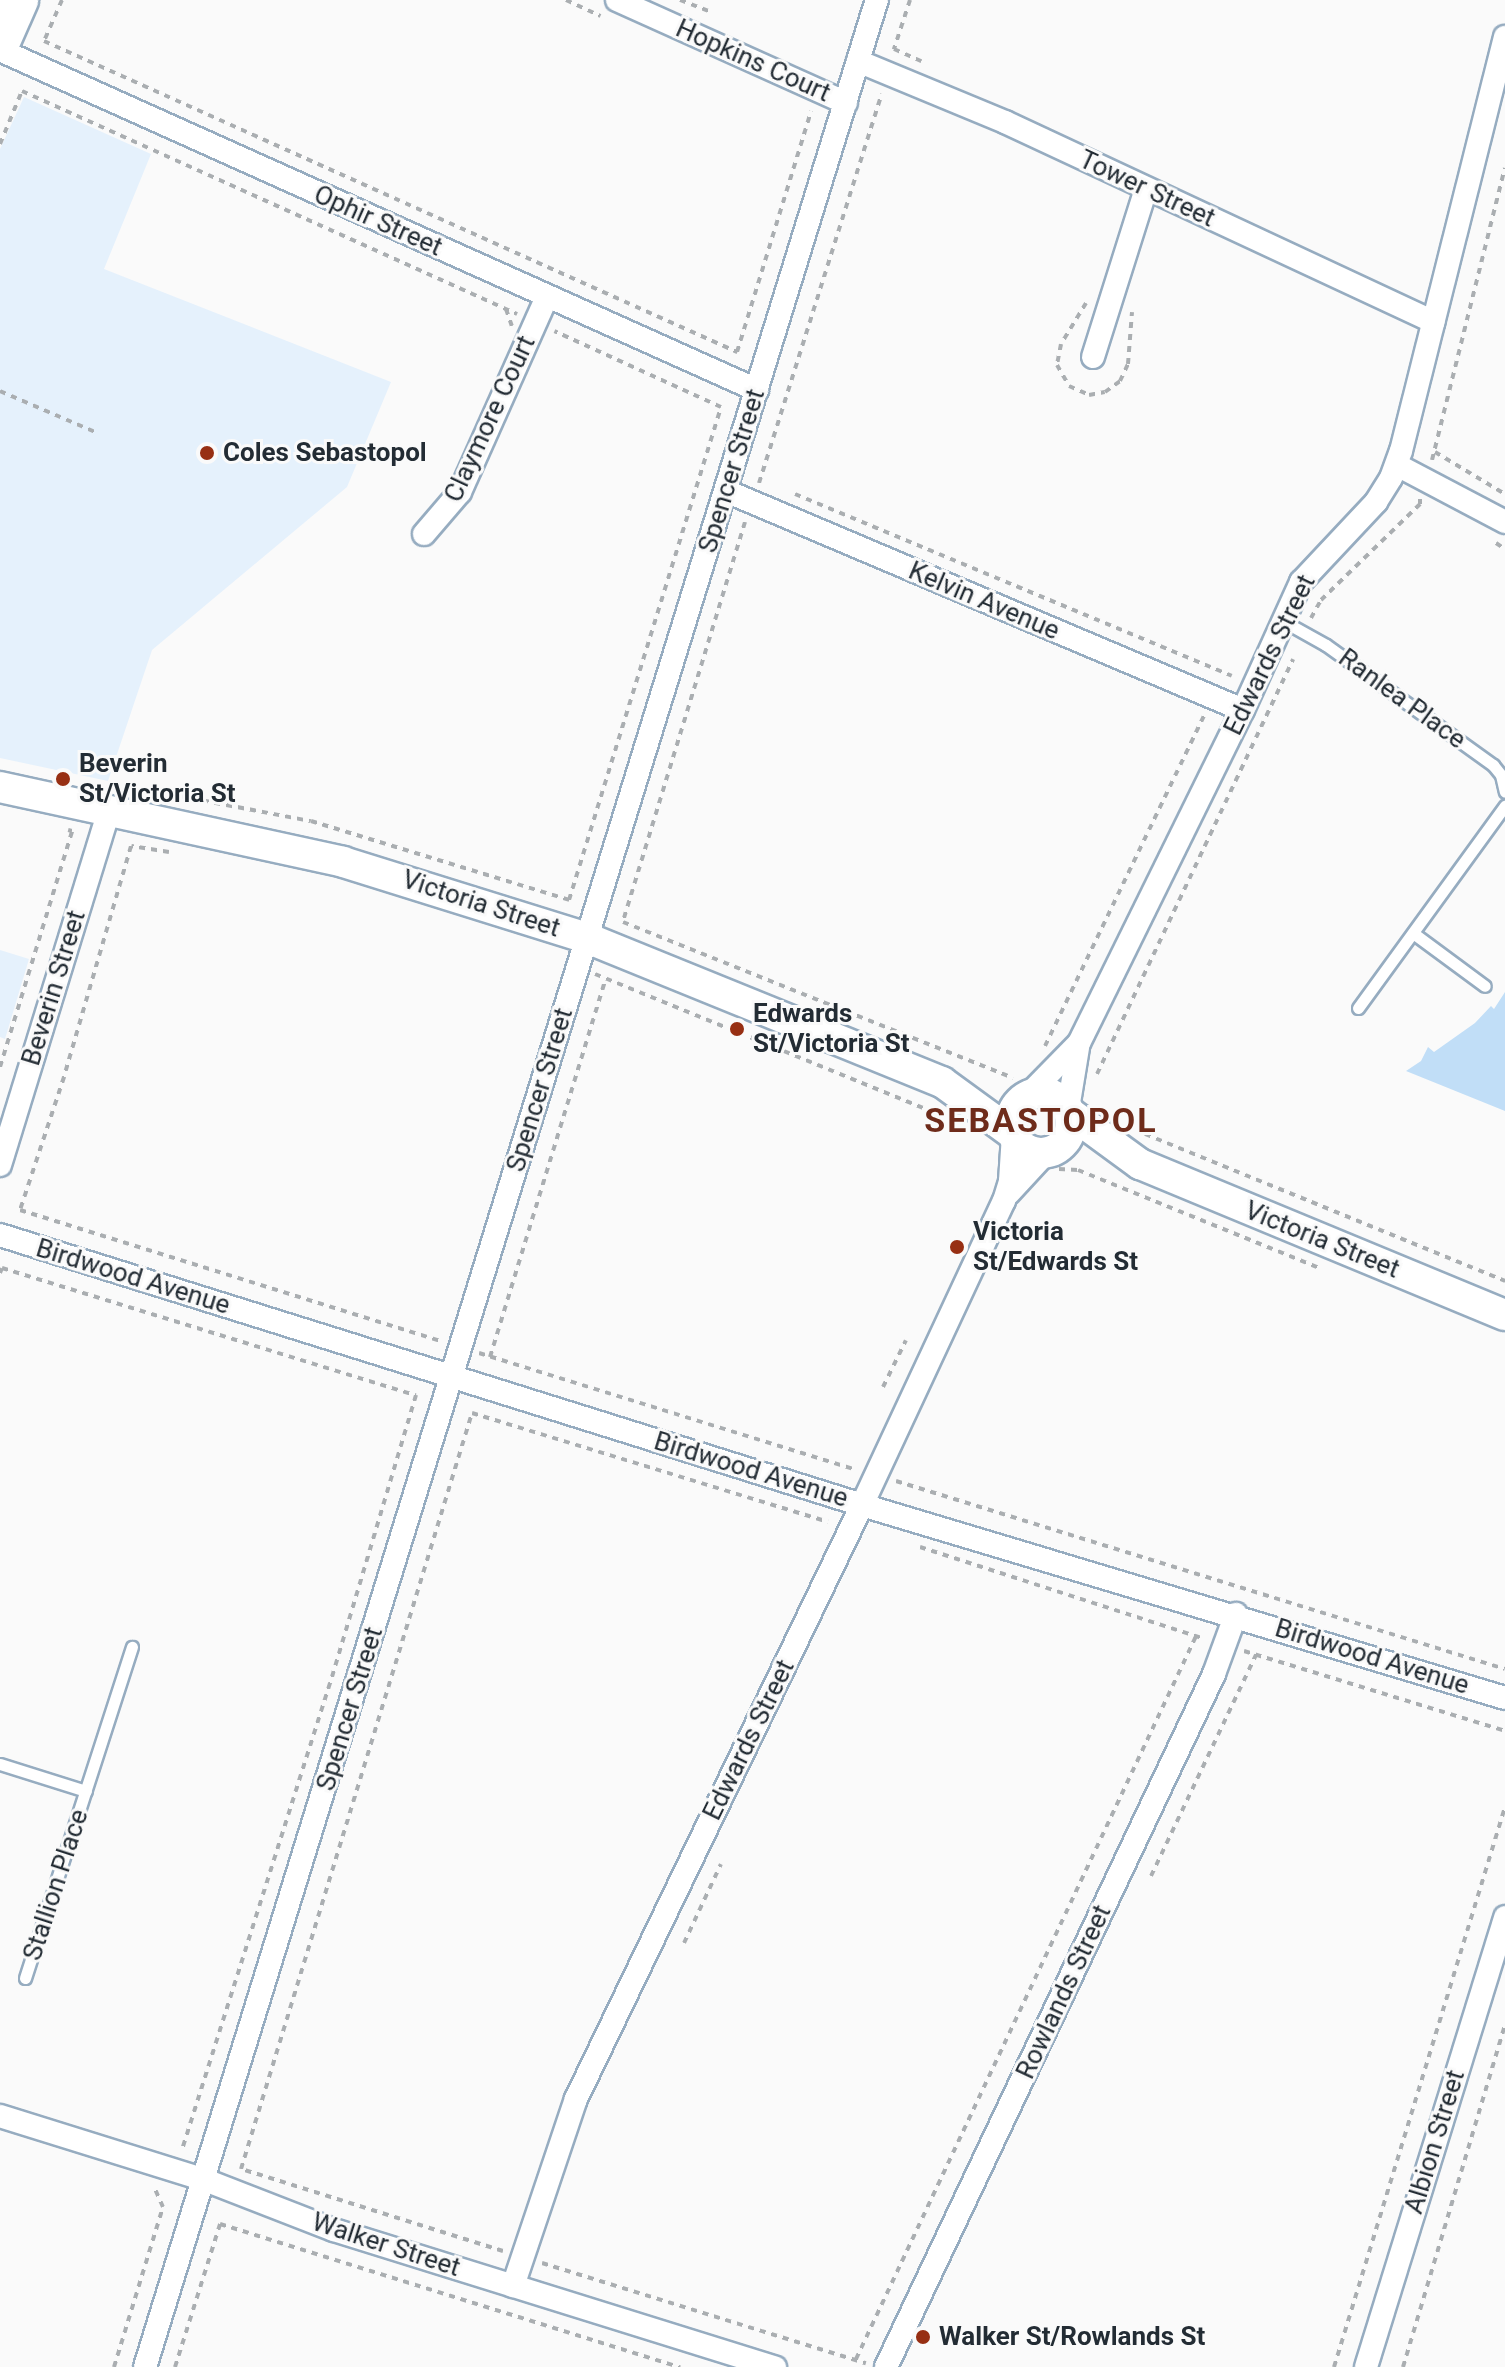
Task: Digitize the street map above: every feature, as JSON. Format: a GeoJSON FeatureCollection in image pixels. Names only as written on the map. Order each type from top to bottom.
{"type":"FeatureCollection","features":[{"type":"Feature","properties":{"kind":"highway"},"geometry":{"type":"LineString","coordinates":[[0,41],[18,0]]}},
{"type":"Feature","properties":{"kind":"street","name":"Hopkins Court"},"geometry":{"type":"LineString","coordinates":[[617,0],[846,103]]}},
{"type":"Feature","properties":{"kind":"street","name":"Spencer Street"},"geometry":{"type":"LineString","coordinates":[[145,2367],[877,0]]}},
{"type":"Feature","properties":{"kind":"street","name":"Edwards Street"},"geometry":{"type":"LineString","coordinates":[[1069,1111],[1079,1043],[1243,710],[1282,621],[1309,571],[1376,502],[1397,465],[1505,37]]}},
{"type":"Feature","properties":{"kind":"street","name":"Ophir Street"},"geometry":{"type":"LineString","coordinates":[[0,50],[757,390]]}},
{"type":"Feature","properties":{"kind":"street","name":"Tower Street"},"geometry":{"type":"LineString","coordinates":[[858,61],[994,117],[1434,322]]}},
{"type":"Feature","properties":{"kind":"street"},"geometry":{"type":"LineString","coordinates":[[1093,357],[1146,189]]}},
{"type":"Feature","properties":{"kind":"street","name":"Claymore Court"},"geometry":{"type":"LineString","coordinates":[[424,534],[460,492],[547,297]]}},
{"type":"Feature","properties":{"kind":"street"},"geometry":{"type":"LineString","coordinates":[[1397,465],[1505,522]]}},
{"type":"Feature","properties":{"kind":"street","name":"Kelvin Avenue"},"geometry":{"type":"LineString","coordinates":[[726,491],[1243,710]]}},
{"type":"Feature","properties":{"kind":"street","name":"Victoria Street"},"geometry":{"type":"LineString","coordinates":[[0,787],[343,862],[942,1082],[1026,1088]]}},
{"type":"Feature","properties":{"kind":"street","name":"Beverin Street"},"geometry":{"type":"LineString","coordinates":[[0,1165],[109,811]]}},
{"type":"Feature","properties":{"kind":"street","name":"Edwards Street"},"geometry":{"type":"LineString","coordinates":[[1026,1088],[1079,1043]]}},
{"type":"Feature","properties":{"kind":"street","name":"Victoria Street"},"geometry":{"type":"LineString","coordinates":[[942,1082],[1013,1134]]}},
{"type":"Feature","properties":{"kind":"street"},"geometry":{"type":"LineString","coordinates":[[1026,1088],[1052,1094],[1069,1111],[1068,1137],[1042,1158],[1029,1151],[1013,1134],[1013,1110],[1026,1088]]}},
{"type":"Feature","properties":{"kind":"street","name":"Victoria Street"},"geometry":{"type":"LineString","coordinates":[[1069,1111],[1140,1164]]}},
{"type":"Feature","properties":{"kind":"street","name":"Edwards Street"},"geometry":{"type":"LineString","coordinates":[[513,2286],[576,2099],[862,1505],[1004,1201],[1010,1181],[1013,1134]]}},
{"type":"Feature","properties":{"kind":"street","name":"Victoria Street"},"geometry":{"type":"LineString","coordinates":[[1042,1158],[1102,1155],[1140,1164],[1505,1315]]}},
{"type":"Feature","properties":{"kind":"street","name":"Edwards Street"},"geometry":{"type":"LineString","coordinates":[[1004,1201],[1042,1158]]}},
{"type":"Feature","properties":{"kind":"street","name":"Birdwood Avenue"},"geometry":{"type":"LineString","coordinates":[[0,1235],[862,1505],[1236,1614],[1505,1698]]}},
{"type":"Feature","properties":{"kind":"street","name":"Rowlands Street"},"geometry":{"type":"LineString","coordinates":[[886,2367],[1225,1645],[1236,1614]]}},
{"type":"Feature","properties":{"kind":"street","name":"Albion Street"},"geometry":{"type":"LineString","coordinates":[[1366,2367],[1505,1917]]}},
{"type":"Feature","properties":{"kind":"street","name":"Walker Street"},"geometry":{"type":"LineString","coordinates":[[0,2116],[205,2180],[334,2230],[775,2367]]}},
{"type":"Feature","properties":{"kind":"lane","name":"Ranlea Place"},"geometry":{"type":"LineString","coordinates":[[1282,621],[1304,632],[1493,765],[1501,775],[1505,792]]}},
{"type":"Feature","properties":{"kind":"lane"},"geometry":{"type":"LineString","coordinates":[[1358,1008],[1505,808]]}},
{"type":"Feature","properties":{"kind":"lane"},"geometry":{"type":"LineString","coordinates":[[1413,933],[1485,986]]}},
{"type":"Feature","properties":{"kind":"lane","name":"Stallion Place"},"geometry":{"type":"LineString","coordinates":[[25,1978],[132,1647]]}},
{"type":"Feature","properties":{"kind":"lane","name":"Stallion Place"},"geometry":{"type":"LineString","coordinates":[[0,1764],[86,1791]]}},
{"type":"Feature","properties":{"kind":"path"},"geometry":{"type":"LineString","coordinates":[[62,0],[44,41],[737,352],[812,111]]}},
{"type":"Feature","properties":{"kind":"path"},"geometry":{"type":"LineString","coordinates":[[680,0],[709,11]]}},
{"type":"Feature","properties":{"kind":"path"},"geometry":{"type":"LineString","coordinates":[[894,49],[910,0]]}},
{"type":"Feature","properties":{"kind":"path"},"geometry":{"type":"LineString","coordinates":[[0,144],[22,91],[721,407],[569,900]]}},
{"type":"Feature","properties":{"kind":"path"},"geometry":{"type":"LineString","coordinates":[[880,93],[623,922],[1026,1088]]}},
{"type":"Feature","properties":{"kind":"path"},"geometry":{"type":"LineString","coordinates":[[1096,1076],[1321,600],[1420,504],[1505,168]]}},
{"type":"Feature","properties":{"kind":"path"},"geometry":{"type":"LineString","coordinates":[[1069,386],[1060,375],[1058,351],[1090,295]]}},
{"type":"Feature","properties":{"kind":"path"},"geometry":{"type":"LineString","coordinates":[[0,391],[95,432]]}},
{"type":"Feature","properties":{"kind":"path"},"geometry":{"type":"LineString","coordinates":[[1435,451],[1505,494]]}},
{"type":"Feature","properties":{"kind":"path"},"geometry":{"type":"LineString","coordinates":[[760,480],[775,486]]}},
{"type":"Feature","properties":{"kind":"path"},"geometry":{"type":"LineString","coordinates":[[789,492],[1232,676]]}},
{"type":"Feature","properties":{"kind":"path"},"geometry":{"type":"LineString","coordinates":[[1039,1058],[1207,710]]}},
{"type":"Feature","properties":{"kind":"path"},"geometry":{"type":"LineString","coordinates":[[0,1067],[72,831]]}},
{"type":"Feature","properties":{"kind":"path"},"geometry":{"type":"LineString","coordinates":[[178,854],[131,846],[64,1077],[20,1210],[1505,1669]]}},
{"type":"Feature","properties":{"kind":"path"},"geometry":{"type":"LineString","coordinates":[[582,952],[606,978],[954,1120]]}},
{"type":"Feature","properties":{"kind":"path"},"geometry":{"type":"LineString","coordinates":[[490,1357],[606,978]]}},
{"type":"Feature","properties":{"kind":"path"},"geometry":{"type":"LineString","coordinates":[[1141,1132],[1505,1281]]}},
{"type":"Feature","properties":{"kind":"path"},"geometry":{"type":"LineString","coordinates":[[1042,1158],[1047,1178],[1059,1169],[1078,1170],[1328,1272]]}},
{"type":"Feature","properties":{"kind":"path"},"geometry":{"type":"LineString","coordinates":[[0,1273],[2,1268],[416,1395],[183,2150]]}},
{"type":"Feature","properties":{"kind":"path"},"geometry":{"type":"LineString","coordinates":[[883,1387],[906,1340]]}},
{"type":"Feature","properties":{"kind":"path"},"geometry":{"type":"LineString","coordinates":[[828,1522],[472,1413],[241,2169],[856,2359],[1196,1636]]}},
{"type":"Feature","properties":{"kind":"path"},"geometry":{"type":"LineString","coordinates":[[913,1545],[1505,1731]]}},
{"type":"Feature","properties":{"kind":"path"},"geometry":{"type":"LineString","coordinates":[[1151,1876],[1256,1655]]}},
{"type":"Feature","properties":{"kind":"path"},"geometry":{"type":"LineString","coordinates":[[1334,2367],[1505,1807]]}},
{"type":"Feature","properties":{"kind":"path"},"geometry":{"type":"LineString","coordinates":[[684,1943],[721,1864]]}},
{"type":"Feature","properties":{"kind":"path"},"geometry":{"type":"LineString","coordinates":[[1403,2367],[1505,2025]]}},
{"type":"Feature","properties":{"kind":"path"},"geometry":{"type":"LineString","coordinates":[[114,2367],[163,2207]]}},
{"type":"Feature","properties":{"kind":"path"},"geometry":{"type":"LineString","coordinates":[[175,2367],[220,2224],[680,2367]]}},
{"type":"Feature","properties":{"kind":"shaded area"},"geometry":{"type":"Polygon","coordinates":[[[24,97],[151,154],[104,269],[391,382],[347,487],[152,650],[108,781],[0,758],[0,149],[24,97]]]}},
{"type":"Feature","properties":{"kind":"shaded area"},"geometry":{"type":"Polygon","coordinates":[[[0,950],[29,959],[5,1039],[0,1037],[0,950]]]}},
{"type":"Feature","properties":{"kind":"shaded area"},"geometry":{"type":"Polygon","coordinates":[[[1505,992],[1505,1111],[1406,1071],[1421,1061],[1428,1047],[1434,1052],[1475,1023],[1491,1006],[1494,1009],[1505,992]]]}},
{"type":"Feature","properties":{"kind":"place","name":"Coles Sebastopol"},"geometry":{"type":"Point","coordinates":[207,453]}},
{"type":"Feature","properties":{"kind":"place","name":"Beverin St/Victoria St"},"geometry":{"type":"Point","coordinates":[63,779]}},
{"type":"Feature","properties":{"kind":"place","name":"Edwards St/Victoria St"},"geometry":{"type":"Point","coordinates":[737,1029]}},
{"type":"Feature","properties":{"kind":"place","name":"Victoria St/Edwards St"},"geometry":{"type":"Point","coordinates":[957,1247]}},
{"type":"Feature","properties":{"kind":"place","name":"Walker St/Rowlands St"},"geometry":{"type":"Point","coordinates":[923,2337]}},
{"type":"Feature","properties":{"kind":"district","name":"SEBASTOPOL"},"geometry":{"type":"Point","coordinates":[1041,1121]}}]}
